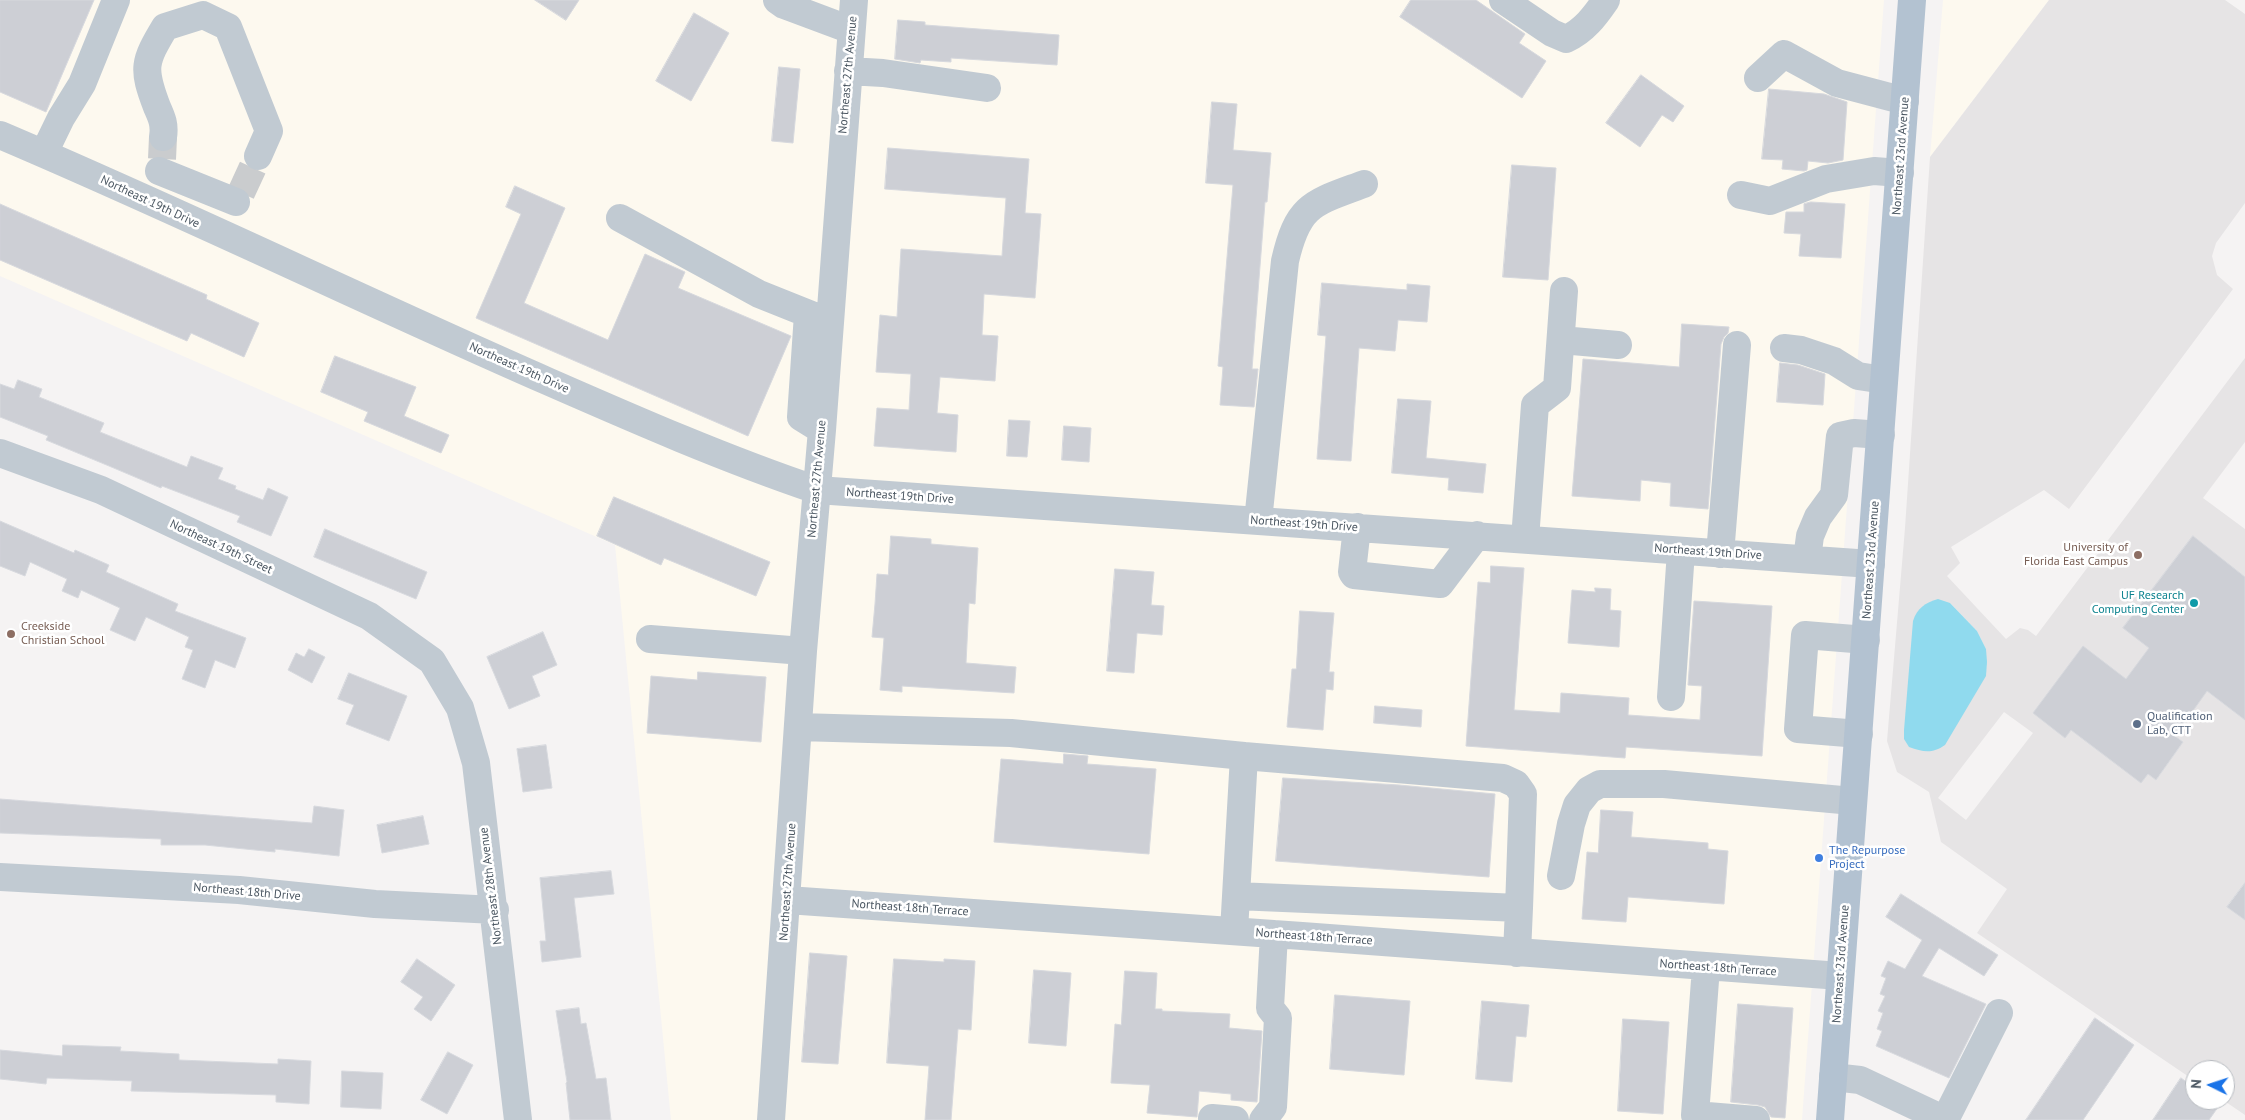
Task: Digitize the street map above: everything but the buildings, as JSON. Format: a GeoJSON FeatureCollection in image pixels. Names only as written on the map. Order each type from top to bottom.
{"type":"FeatureCollection","features":[{"type":"Feature","properties":{"kind":"main road","name":"Northeast 23rd Avenue"},"geometry":{"type":"LineString","coordinates":[[1830,1120],[1912,0]]}},
{"type":"Feature","properties":{"kind":"street"},"geometry":{"type":"LineString","coordinates":[[44,153],[61,118],[82,84],[116,0]]}},
{"type":"Feature","properties":{"kind":"street"},"geometry":{"type":"LineString","coordinates":[[777,0],[784,5],[851,30]]}},
{"type":"Feature","properties":{"kind":"street","name":"Northeast 27th Avenue"},"geometry":{"type":"LineString","coordinates":[[771,1120],[803,651],[822,430],[819,318],[848,71],[854,0]]}},
{"type":"Feature","properties":{"kind":"street"},"geometry":{"type":"LineString","coordinates":[[1503,0],[1552,33],[1566,39],[1586,26],[1606,0]]}},
{"type":"Feature","properties":{"kind":"street"},"geometry":{"type":"LineString","coordinates":[[147,201],[161,156],[164,125],[146,79],[150,52],[166,27],[203,15],[228,28],[270,131],[258,156]]}},
{"type":"Feature","properties":{"kind":"street"},"geometry":{"type":"LineString","coordinates":[[1758,78],[1784,54],[1838,84],[1905,101]]}},
{"type":"Feature","properties":{"kind":"street"},"geometry":{"type":"LineString","coordinates":[[848,71],[883,73],[987,88]]}},
{"type":"Feature","properties":{"kind":"street","name":"Northeast 19th Drive"},"geometry":{"type":"LineString","coordinates":[[0,135],[44,153],[451,339],[639,421],[756,469],[817,490],[1871,564]]}},
{"type":"Feature","properties":{"kind":"street"},"geometry":{"type":"LineString","coordinates":[[161,156],[239,198],[221,234]]}},
{"type":"Feature","properties":{"kind":"street"},"geometry":{"type":"LineString","coordinates":[[1741,195],[1770,201],[1826,179],[1874,171],[1900,173]]}},
{"type":"Feature","properties":{"kind":"street"},"geometry":{"type":"LineString","coordinates":[[1258,521],[1285,261],[1290,238],[1299,220],[1318,201],[1364,184]]}},
{"type":"Feature","properties":{"kind":"street"},"geometry":{"type":"LineString","coordinates":[[620,218],[758,294],[819,318]]}},
{"type":"Feature","properties":{"kind":"street"},"geometry":{"type":"LineString","coordinates":[[1525,539],[1534,405],[1557,388],[1564,291]]}},
{"type":"Feature","properties":{"kind":"street"},"geometry":{"type":"LineString","coordinates":[[1561,340],[1618,345]]}},
{"type":"Feature","properties":{"kind":"street"},"geometry":{"type":"LineString","coordinates":[[1720,554],[1737,345]]}},
{"type":"Feature","properties":{"kind":"street"},"geometry":{"type":"LineString","coordinates":[[1784,348],[1801,350],[1834,361],[1858,376],[1884,380]]}},
{"type":"Feature","properties":{"kind":"street"},"geometry":{"type":"LineString","coordinates":[[1806,559],[1810,536],[1818,517],[1834,495],[1840,436],[1854,433],[1881,435]]}},
{"type":"Feature","properties":{"kind":"street","name":"Northeast 19th Street"},"geometry":{"type":"LineString","coordinates":[[0,453],[101,490],[369,616],[432,661]]}},
{"type":"Feature","properties":{"kind":"street"},"geometry":{"type":"LineString","coordinates":[[1356,527],[1352,572],[1354,575],[1440,584],[1477,535]]}},
{"type":"Feature","properties":{"kind":"street"},"geometry":{"type":"LineString","coordinates":[[1671,698],[1681,551]]}},
{"type":"Feature","properties":{"kind":"street"},"geometry":{"type":"LineString","coordinates":[[1859,734],[1798,729],[1805,635],[1866,640]]}},
{"type":"Feature","properties":{"kind":"street"},"geometry":{"type":"LineString","coordinates":[[650,639],[803,651]]}},
{"type":"Feature","properties":{"kind":"street","name":"Northeast 28th Avenue"},"geometry":{"type":"LineString","coordinates":[[432,661],[460,708],[476,763],[495,910],[505,1020],[518,1120]]}},
{"type":"Feature","properties":{"kind":"street"},"geometry":{"type":"LineString","coordinates":[[798,727],[1011,733],[1244,756],[1503,778],[1516,784],[1523,794],[1517,953]]}},
{"type":"Feature","properties":{"kind":"street"},"geometry":{"type":"LineString","coordinates":[[1234,931],[1244,756]]}},
{"type":"Feature","properties":{"kind":"street"},"geometry":{"type":"LineString","coordinates":[[1561,876],[1571,824],[1577,805],[1589,790],[1600,784],[1664,784],[1853,801]]}},
{"type":"Feature","properties":{"kind":"street","name":"Northeast 18th Drive"},"geometry":{"type":"LineString","coordinates":[[0,877],[238,890],[375,904],[495,910]]}},
{"type":"Feature","properties":{"kind":"street"},"geometry":{"type":"LineString","coordinates":[[1236,896],[1518,908]]}},
{"type":"Feature","properties":{"kind":"street","name":"Northeast 18th Terrace"},"geometry":{"type":"LineString","coordinates":[[787,900],[1840,976]]}},
{"type":"Feature","properties":{"kind":"street"},"geometry":{"type":"LineString","coordinates":[[1262,1120],[1273,1107],[1278,1018],[1270,1008],[1274,934]]}},
{"type":"Feature","properties":{"kind":"street"},"geometry":{"type":"LineString","coordinates":[[1706,967],[1695,1115],[1756,1120]]}},
{"type":"Feature","properties":{"kind":"street"},"geometry":{"type":"LineString","coordinates":[[1833,1077],[1860,1080],[1945,1120],[1999,1013]]}},
{"type":"Feature","properties":{"kind":"shaded area"},"geometry":{"type":"Polygon","coordinates":[[[0,0],[1884,0],[1802,1120],[671,1120],[615,545],[0,276],[0,0]]]}},
{"type":"Feature","properties":{"kind":"shaded area"},"geometry":{"type":"Polygon","coordinates":[[[1943,0],[2049,0],[1930,157],[1943,0]]]}},
{"type":"Feature","properties":{"kind":"shaded area","name":"University of Florida East Campus"},"geometry":{"type":"Polygon","coordinates":[[[2049,0],[2225,0],[2245,14],[2245,203],[2216,243],[2212,256],[2217,275],[2233,289],[2069,509],[2044,490],[1951,547],[1960,563],[1947,576],[2006,639],[2020,628],[2028,630],[2036,636],[2245,358],[2245,442],[2203,498],[2245,529],[2245,577],[2193,537],[2124,628],[2245,720],[2245,883],[2227,906],[2245,920],[2245,1115],[2235,1108],[2235,1060],[2185,1060],[2185,1074],[1977,933],[2007,889],[1941,842],[1929,792],[1897,772],[1887,741],[1905,528],[1930,157],[2049,0]],[[1950,603],[1986,676],[1986,649],[1977,631],[1950,603]],[[2004,712],[1938,798],[1966,820],[2033,733],[2004,712]],[[2175,736],[2082,738],[2141,782],[2148,774],[2156,780],[2183,742],[2175,736]]]}},
{"type":"Feature","properties":{"kind":"water"},"geometry":{"type":"Polygon","coordinates":[[[1938,599],[1950,603],[1977,631],[1986,649],[1986,676],[1945,745],[1936,750],[1923,751],[1909,747],[1904,739],[1913,621],[1922,607],[1938,599]]]}},
{"type":"Feature","properties":{"kind":"tunnel"},"geometry":{"type":"LineString","coordinates":[[162,159],[163,137]]}},
{"type":"Feature","properties":{"kind":"tunnel"},"geometry":{"type":"LineString","coordinates":[[241,193],[258,156]]}},
{"type":"Feature","properties":{"kind":"place","name":"University of Florida East Campus"},"geometry":{"type":"Point","coordinates":[2138,555]}},
{"type":"Feature","properties":{"kind":"place","name":"UF Research Computing Center"},"geometry":{"type":"Point","coordinates":[2194,603]}},
{"type":"Feature","properties":{"kind":"place","name":"Creekside Christian School"},"geometry":{"type":"Point","coordinates":[11,634]}},
{"type":"Feature","properties":{"kind":"place","name":"Qualification Lab, CTT"},"geometry":{"type":"Point","coordinates":[2137,724]}},
{"type":"Feature","properties":{"kind":"place","name":"The Repurpose Project"},"geometry":{"type":"Point","coordinates":[1819,858]}}]}
